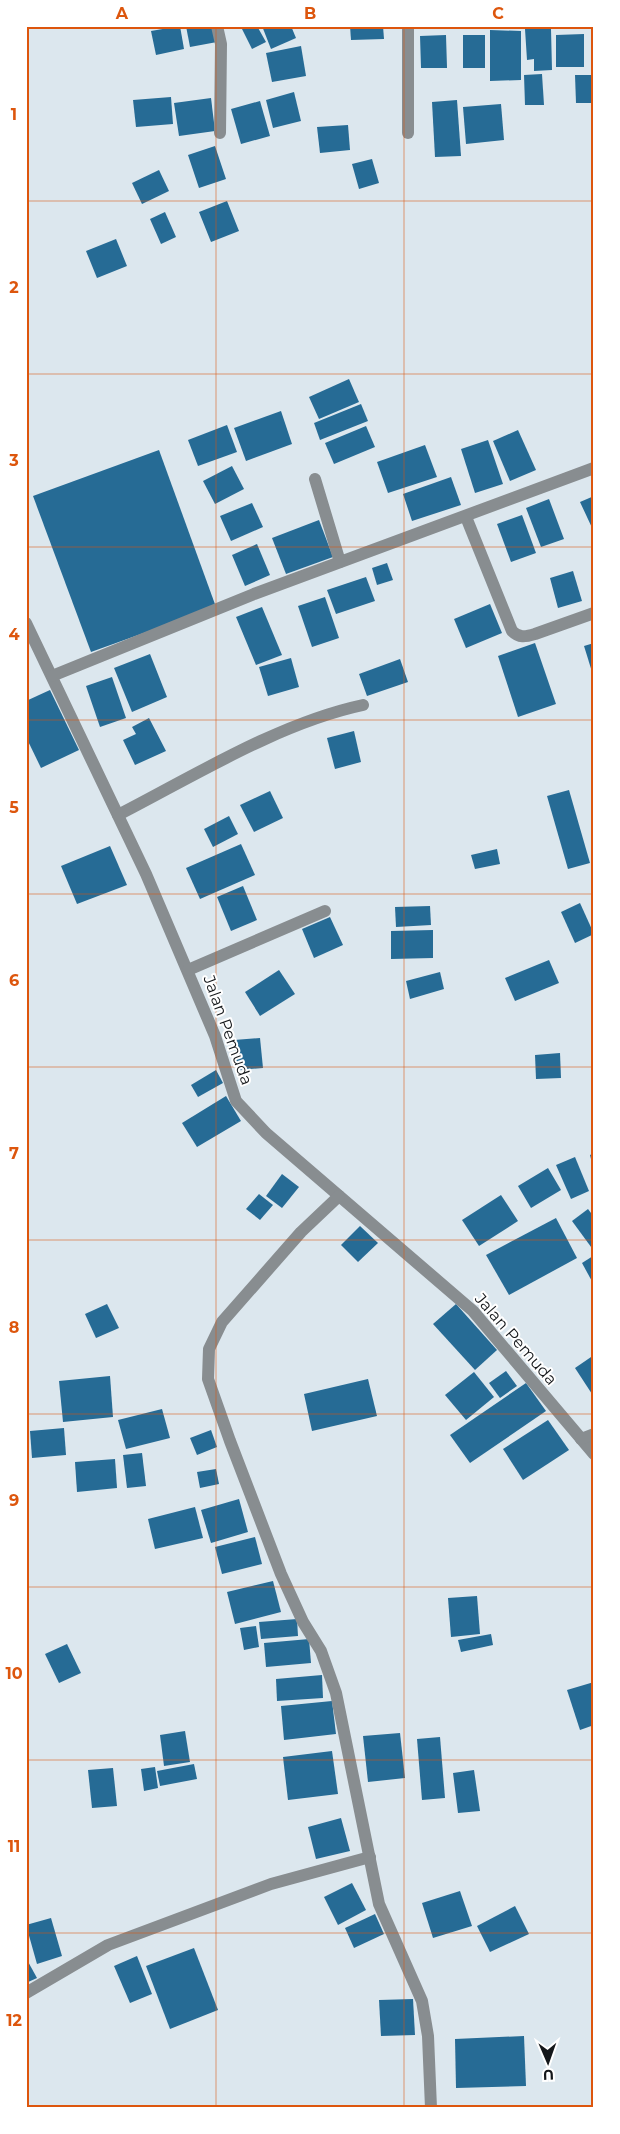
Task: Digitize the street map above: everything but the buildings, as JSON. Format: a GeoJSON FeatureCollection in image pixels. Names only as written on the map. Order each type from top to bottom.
{"type":"FeatureCollection","features":[{"type":"Feature","properties":{"kind":"street"},"geometry":{"type":"LineString","coordinates":[[217,26],[221,44],[220,133]]}},
{"type":"Feature","properties":{"kind":"street"},"geometry":{"type":"LineString","coordinates":[[408,26],[408,133]]}},
{"type":"Feature","properties":{"kind":"street"},"geometry":{"type":"LineString","coordinates":[[52,676],[254,594],[594,468]]}},
{"type":"Feature","properties":{"kind":"street"},"geometry":{"type":"LineString","coordinates":[[315,479],[340,562]]}},
{"type":"Feature","properties":{"kind":"street"},"geometry":{"type":"LineString","coordinates":[[466,517],[512,631],[516,635],[526,637],[594,613]]}},
{"type":"Feature","properties":{"kind":"street","name":"Jalan Pemuda"},"geometry":{"type":"LineString","coordinates":[[26,623],[146,874],[216,1036],[236,1101],[266,1133],[473,1311],[594,1454]]}},
{"type":"Feature","properties":{"kind":"street"},"geometry":{"type":"LineString","coordinates":[[118,815],[252,746],[310,720],[362,706]]}},
{"type":"Feature","properties":{"kind":"street"},"geometry":{"type":"LineString","coordinates":[[188,970],[325,911]]}},
{"type":"Feature","properties":{"kind":"street"},"geometry":{"type":"LineString","coordinates":[[339,1196],[301,1232],[222,1322],[209,1349],[208,1379],[281,1574],[303,1622],[321,1651],[336,1693],[379,1904],[422,2001],[428,2036],[431,2108]]}},
{"type":"Feature","properties":{"kind":"street"},"geometry":{"type":"LineString","coordinates":[[581,1439],[594,1434]]}},
{"type":"Feature","properties":{"kind":"street"},"geometry":{"type":"LineString","coordinates":[[26,1993],[108,1945],[271,1884],[370,1857]]}}]}
